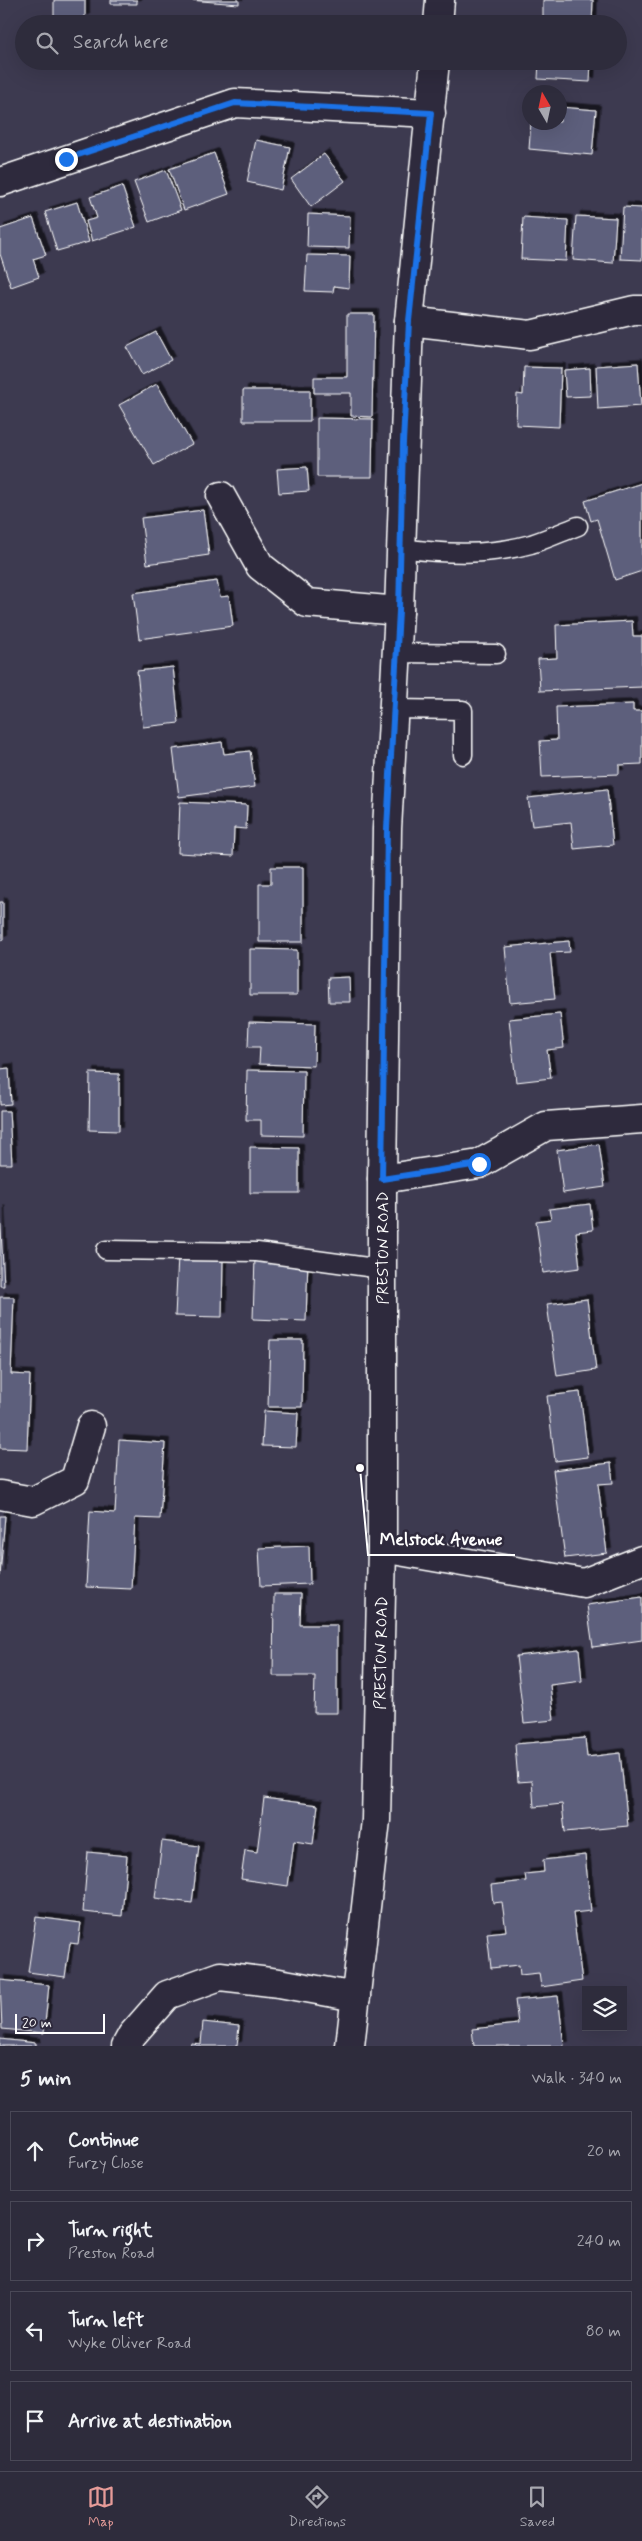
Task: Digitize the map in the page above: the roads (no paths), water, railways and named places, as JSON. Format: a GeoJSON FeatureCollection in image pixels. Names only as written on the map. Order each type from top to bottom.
{"type":"FeatureCollection","features":[{"type":"Feature","properties":{"kind":"main road"},"geometry":{"type":"LineString","coordinates":[[439,15],[440,0]]}},
{"type":"Feature","properties":{"kind":"main road","name":"PRESTON ROAD"},"geometry":{"type":"LineString","coordinates":[[350,2046],[376,1820],[382,1548],[382,1179],[387,829],[399,611],[409,321],[434,70]]}},
{"type":"Feature","properties":{"kind":"main road"},"geometry":{"type":"LineString","coordinates":[[0,182],[235,103],[431,113]]}},
{"type":"Feature","properties":{"kind":"main road"},"geometry":{"type":"LineString","coordinates":[[409,321],[530,335],[634,310],[642,310]]}},
{"type":"Feature","properties":{"kind":"main road"},"geometry":{"type":"LineString","coordinates":[[221,496],[260,566],[307,603],[399,611]]}},
{"type":"Feature","properties":{"kind":"main road"},"geometry":{"type":"LineString","coordinates":[[382,1179],[479,1164],[546,1126],[642,1118]]}},
{"type":"Feature","properties":{"kind":"main road"},"geometry":{"type":"LineString","coordinates":[[0,1495],[33,1501],[75,1480],[91,1426]]}},
{"type":"Feature","properties":{"kind":"main road"},"geometry":{"type":"LineString","coordinates":[[382,1548],[584,1583],[642,1560]]}},
{"type":"Feature","properties":{"kind":"main road"},"geometry":{"type":"LineString","coordinates":[[126,2046],[132,2035],[167,1995],[220,1976],[279,1983],[356,1997]]}},
{"type":"Feature","properties":{"kind":"lane"},"geometry":{"type":"LineString","coordinates":[[401,548],[446,554],[485,552],[531,544],[578,526]]}},
{"type":"Feature","properties":{"kind":"lane"},"geometry":{"type":"LineString","coordinates":[[397,653],[496,654]]}},
{"type":"Feature","properties":{"kind":"lane"},"geometry":{"type":"LineString","coordinates":[[394,709],[463,710],[463,755]]}},
{"type":"Feature","properties":{"kind":"lane"},"geometry":{"type":"LineString","coordinates":[[106,1250],[257,1252],[382,1269]]}},
{"type":"Feature","properties":{"kind":"place","name":"Melstock Avenue"},"geometry":{"type":"Point","coordinates":[360,1468]}}]}
